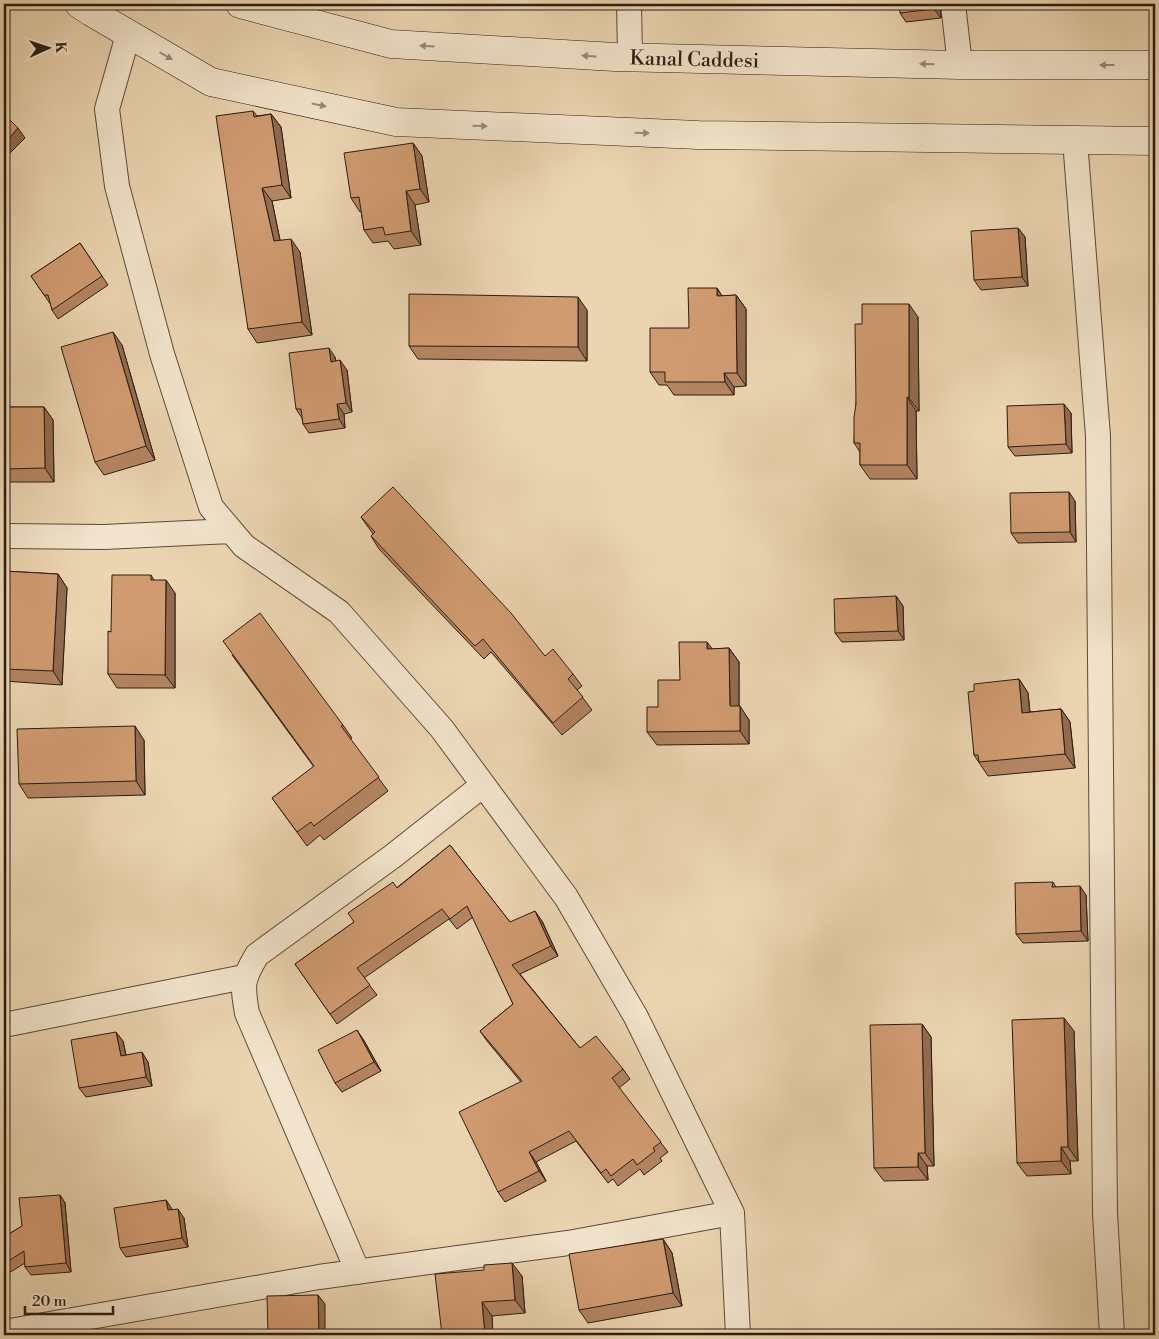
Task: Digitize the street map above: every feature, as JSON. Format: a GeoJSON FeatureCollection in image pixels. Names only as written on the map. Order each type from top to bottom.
{"type":"FeatureCollection","features":[{"type":"Feature","properties":{"kind":"main road"},"geometry":{"type":"LineString","coordinates":[[79,4],[211,82],[396,122],[698,135],[1155,141]]}},
{"type":"Feature","properties":{"kind":"main road","name":"Kanal Caddesi"},"geometry":{"type":"LineString","coordinates":[[240,4],[311,14],[391,44],[630,58],[960,65],[1155,65]]}},
{"type":"Feature","properties":{"kind":"street"},"geometry":{"type":"LineString","coordinates":[[629,4],[630,58]]}},
{"type":"Feature","properties":{"kind":"street"},"geometry":{"type":"LineString","coordinates":[[953,4],[960,65]]}},
{"type":"Feature","properties":{"kind":"street"},"geometry":{"type":"LineString","coordinates":[[128,34],[107,108],[117,186],[162,354],[211,507],[244,546],[339,612],[442,729],[566,897],[636,1017],[732,1213],[738,1335]]}},
{"type":"Feature","properties":{"kind":"street"},"geometry":{"type":"LineString","coordinates":[[1075,140],[1098,436],[1105,1213],[1112,1335]]}},
{"type":"Feature","properties":{"kind":"street"},"geometry":{"type":"LineString","coordinates":[[4,536],[104,537],[231,531]]}},
{"type":"Feature","properties":{"kind":"street"},"geometry":{"type":"LineString","coordinates":[[358,1272],[247,1013],[244,977],[257,955],[393,856],[483,785]]}},
{"type":"Feature","properties":{"kind":"street"},"geometry":{"type":"LineString","coordinates":[[4,1025],[244,977]]}},
{"type":"Feature","properties":{"kind":"street"},"geometry":{"type":"LineString","coordinates":[[4,1332],[89,1326],[358,1272],[568,1243],[732,1213]]}},
{"type":"Feature","properties":{"kind":"building"},"geometry":{"type":"Polygon","coordinates":[[[899,4],[934,4],[934,9],[900,13],[899,4]]]}},
{"type":"Feature","properties":{"kind":"building"},"geometry":{"type":"Polygon","coordinates":[[[253,111],[254,117],[271,114],[282,185],[262,188],[274,241],[291,239],[302,322],[248,329],[216,116],[253,111]]]}},
{"type":"Feature","properties":{"kind":"building"},"geometry":{"type":"Polygon","coordinates":[[[4,114],[18,128],[4,144],[4,114]]]}},
{"type":"Feature","properties":{"kind":"building"},"geometry":{"type":"Polygon","coordinates":[[[413,143],[420,189],[406,191],[411,231],[385,235],[383,227],[364,230],[359,197],[351,198],[344,153],[413,143]]]}},
{"type":"Feature","properties":{"kind":"building"},"geometry":{"type":"Polygon","coordinates":[[[1018,228],[1022,277],[974,280],[971,231],[1018,228]]]}},
{"type":"Feature","properties":{"kind":"building"},"geometry":{"type":"Polygon","coordinates":[[[80,243],[102,276],[52,310],[48,295],[44,295],[31,276],[80,243]]]}},
{"type":"Feature","properties":{"kind":"building"},"geometry":{"type":"Polygon","coordinates":[[[688,288],[717,288],[717,296],[736,295],[737,373],[724,373],[725,382],[665,382],[665,372],[650,372],[650,328],[689,328],[688,288]]]}},
{"type":"Feature","properties":{"kind":"building"},"geometry":{"type":"Polygon","coordinates":[[[409,294],[578,297],[578,347],[409,346],[409,294]]]}},
{"type":"Feature","properties":{"kind":"building"},"geometry":{"type":"Polygon","coordinates":[[[862,304],[909,304],[907,465],[860,465],[860,443],[854,443],[856,404],[855,324],[862,324],[862,304]]]}},
{"type":"Feature","properties":{"kind":"building"},"geometry":{"type":"Polygon","coordinates":[[[113,332],[146,446],[95,462],[61,347],[113,332]]]}},
{"type":"Feature","properties":{"kind":"building"},"geometry":{"type":"Polygon","coordinates":[[[329,348],[331,362],[340,360],[346,403],[337,404],[339,419],[303,424],[301,409],[296,409],[289,353],[329,348]]]}},
{"type":"Feature","properties":{"kind":"building"},"geometry":{"type":"Polygon","coordinates":[[[1064,404],[1066,444],[1008,447],[1007,406],[1064,404]]]}},
{"type":"Feature","properties":{"kind":"building"},"geometry":{"type":"Polygon","coordinates":[[[4,407],[44,407],[45,468],[4,469],[4,407]]]}},
{"type":"Feature","properties":{"kind":"building"},"geometry":{"type":"Polygon","coordinates":[[[393,487],[511,613],[545,656],[553,649],[573,674],[568,679],[583,697],[553,723],[483,639],[475,646],[371,536],[375,532],[361,517],[393,487]]]}},
{"type":"Feature","properties":{"kind":"building"},"geometry":{"type":"Polygon","coordinates":[[[1069,492],[1070,532],[1011,533],[1010,493],[1069,492]]]}},
{"type":"Feature","properties":{"kind":"building"},"geometry":{"type":"Polygon","coordinates":[[[4,571],[58,574],[53,671],[4,669],[4,571]]]}},
{"type":"Feature","properties":{"kind":"building"},"geometry":{"type":"Polygon","coordinates":[[[112,575],[151,575],[151,580],[166,580],[165,675],[108,674],[108,631],[111,632],[112,575]]]}},
{"type":"Feature","properties":{"kind":"building"},"geometry":{"type":"Polygon","coordinates":[[[896,596],[898,631],[835,633],[834,599],[896,596]]]}},
{"type":"Feature","properties":{"kind":"building"},"geometry":{"type":"Polygon","coordinates":[[[260,613],[379,777],[314,826],[311,822],[297,832],[272,798],[314,766],[223,641],[260,613]]]}},
{"type":"Feature","properties":{"kind":"building"},"geometry":{"type":"Polygon","coordinates":[[[679,642],[707,642],[707,649],[729,648],[730,706],[740,706],[740,731],[647,732],[647,707],[658,707],[658,680],[680,680],[679,642]]]}},
{"type":"Feature","properties":{"kind":"building"},"geometry":{"type":"Polygon","coordinates":[[[1019,679],[1022,713],[1061,709],[1065,754],[979,762],[978,755],[974,755],[968,692],[974,691],[974,684],[1019,679]]]}},
{"type":"Feature","properties":{"kind":"building"},"geometry":{"type":"Polygon","coordinates":[[[135,726],[136,781],[19,784],[17,729],[135,726]]]}},
{"type":"Feature","properties":{"kind":"building"},"geometry":{"type":"Polygon","coordinates":[[[450,845],[510,922],[535,911],[551,946],[512,965],[580,1048],[596,1036],[623,1069],[612,1078],[661,1142],[653,1148],[655,1151],[637,1165],[633,1159],[611,1176],[606,1169],[601,1173],[569,1131],[529,1152],[539,1171],[498,1192],[459,1112],[522,1081],[480,1031],[513,1004],[467,906],[450,919],[442,909],[357,968],[370,985],[330,1014],[295,964],[354,922],[348,913],[393,882],[397,888],[450,845]]]}},
{"type":"Feature","properties":{"kind":"building"},"geometry":{"type":"Polygon","coordinates":[[[1053,882],[1052,887],[1080,886],[1081,931],[1016,934],[1015,883],[1053,882]]]}},
{"type":"Feature","properties":{"kind":"building"},"geometry":{"type":"Polygon","coordinates":[[[1064,1018],[1068,1147],[1061,1147],[1061,1161],[1017,1163],[1012,1020],[1064,1018]]]}},
{"type":"Feature","properties":{"kind":"building"},"geometry":{"type":"Polygon","coordinates":[[[922,1024],[925,1153],[918,1153],[918,1167],[874,1168],[870,1025],[922,1024]]]}},
{"type":"Feature","properties":{"kind":"building"},"geometry":{"type":"Polygon","coordinates":[[[357,1030],[374,1062],[335,1083],[318,1050],[357,1030]]]}},
{"type":"Feature","properties":{"kind":"building"},"geometry":{"type":"Polygon","coordinates":[[[116,1032],[121,1056],[142,1052],[146,1077],[79,1088],[71,1040],[116,1032]]]}},
{"type":"Feature","properties":{"kind":"building"},"geometry":{"type":"Polygon","coordinates":[[[60,1195],[66,1263],[25,1267],[24,1251],[4,1264],[4,1237],[22,1226],[19,1198],[60,1195]]]}},
{"type":"Feature","properties":{"kind":"building"},"geometry":{"type":"Polygon","coordinates":[[[166,1200],[168,1210],[178,1209],[182,1238],[120,1248],[114,1208],[166,1200]]]}},
{"type":"Feature","properties":{"kind":"building"},"geometry":{"type":"Polygon","coordinates":[[[663,1239],[673,1293],[579,1310],[569,1254],[663,1239]]]}},
{"type":"Feature","properties":{"kind":"building"},"geometry":{"type":"Polygon","coordinates":[[[512,1263],[515,1300],[482,1302],[485,1335],[442,1335],[435,1274],[484,1270],[484,1265],[512,1263]]]}},
{"type":"Feature","properties":{"kind":"building"},"geometry":{"type":"Polygon","coordinates":[[[318,1295],[319,1335],[268,1335],[267,1296],[318,1295]]]}},
{"type":"Feature","properties":{"kind":"building"},"geometry":{"type":"Polygon","coordinates":[[[1024,1331],[1025,1335],[998,1335],[1024,1331]]]}}]}
